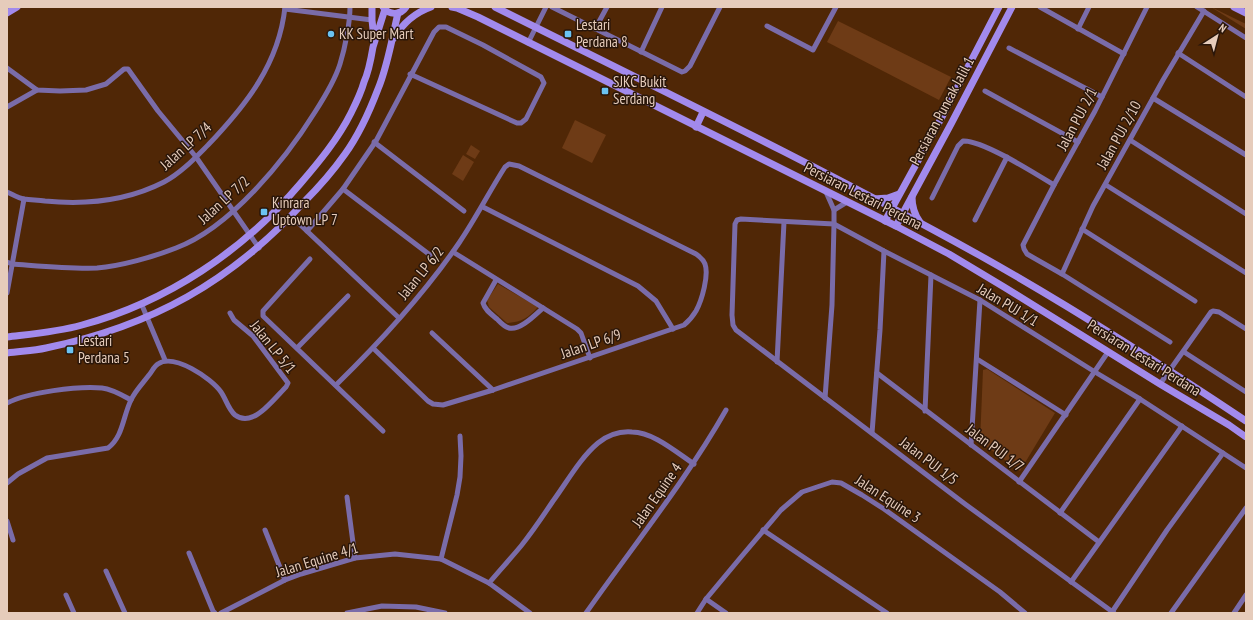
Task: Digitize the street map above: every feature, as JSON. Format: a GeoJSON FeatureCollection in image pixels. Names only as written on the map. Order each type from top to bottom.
{"type":"FeatureCollection","features":[{"type":"Feature","properties":{"kind":"main road"},"geometry":{"type":"LineString","coordinates":[[7,13],[18,7]]}},
{"type":"Feature","properties":{"kind":"main road"},"geometry":{"type":"LineString","coordinates":[[372,7],[374,43]]}},
{"type":"Feature","properties":{"kind":"main road"},"geometry":{"type":"LineString","coordinates":[[7,337],[44,333],[81,325],[118,313],[142,303],[200,273],[250,235],[289,198],[316,167],[351,113],[365,82],[384,8],[391,13],[398,13],[406,7]]}},
{"type":"Feature","properties":{"kind":"main road"},"geometry":{"type":"LineString","coordinates":[[391,44],[408,19],[421,10],[431,7]]}},
{"type":"Feature","properties":{"kind":"main road","name":"Persiaran Lestari Perdana"},"geometry":{"type":"LineString","coordinates":[[452,7],[478,17],[896,226],[974,269],[1229,425],[1246,437]]}},
{"type":"Feature","properties":{"kind":"main road","name":"Persiaran Lestari Perdana"},"geometry":{"type":"LineString","coordinates":[[495,7],[924,225],[1038,289],[1169,370],[1246,421]]}},
{"type":"Feature","properties":{"kind":"main road","name":"Persiaran Puncak Jalil 1"},"geometry":{"type":"LineString","coordinates":[[885,221],[943,115],[999,7]]}},
{"type":"Feature","properties":{"kind":"main road","name":"Persiaran Puncak Jalil 1"},"geometry":{"type":"LineString","coordinates":[[896,226],[1012,7]]}},
{"type":"Feature","properties":{"kind":"main road"},"geometry":{"type":"LineString","coordinates":[[1234,7],[1246,13]]}},
{"type":"Feature","properties":{"kind":"main road"},"geometry":{"type":"LineString","coordinates":[[7,353],[45,348],[94,336],[147,318],[206,287],[259,248],[328,176],[346,153],[378,89],[398,13]]}},
{"type":"Feature","properties":{"kind":"main road"},"geometry":{"type":"LineString","coordinates":[[696,127],[703,112]]}},
{"type":"Feature","properties":{"kind":"main road"},"geometry":{"type":"LineString","coordinates":[[874,199],[888,198],[899,194]]}},
{"type":"Feature","properties":{"kind":"main road"},"geometry":{"type":"LineString","coordinates":[[912,194],[912,206],[915,215],[924,225]]}},
{"type":"Feature","properties":{"kind":"street","name":"Jalan LP 7/2"},"geometry":{"type":"LineString","coordinates":[[10,263],[92,268],[103,267],[146,258],[177,248],[200,237],[233,212],[266,178],[288,152],[324,97],[340,64],[350,16],[350,7]]}},
{"type":"Feature","properties":{"kind":"street"},"geometry":{"type":"LineString","coordinates":[[528,43],[546,7]]}},
{"type":"Feature","properties":{"kind":"street"},"geometry":{"type":"LineString","coordinates":[[552,7],[641,52],[685,72],[690,66],[720,7]]}},
{"type":"Feature","properties":{"kind":"street"},"geometry":{"type":"LineString","coordinates":[[595,29],[607,7]]}},
{"type":"Feature","properties":{"kind":"street"},"geometry":{"type":"LineString","coordinates":[[641,52],[662,7]]}},
{"type":"Feature","properties":{"kind":"street"},"geometry":{"type":"LineString","coordinates":[[767,26],[812,50],[836,7]]}},
{"type":"Feature","properties":{"kind":"street"},"geometry":{"type":"LineString","coordinates":[[1040,7],[1124,54]]}},
{"type":"Feature","properties":{"kind":"street"},"geometry":{"type":"LineString","coordinates":[[1078,29],[1089,7]]}},
{"type":"Feature","properties":{"kind":"street","name":"Jalan PUJ 2/1"},"geometry":{"type":"LineString","coordinates":[[1062,274],[1027,254],[1023,244],[1102,97],[1147,7]]}},
{"type":"Feature","properties":{"kind":"street"},"geometry":{"type":"LineString","coordinates":[[1197,7],[1246,38]]}},
{"type":"Feature","properties":{"kind":"street"},"geometry":{"type":"LineString","coordinates":[[285,8],[372,20]]}},
{"type":"Feature","properties":{"kind":"street","name":"Jalan LP 7/4"},"geometry":{"type":"LineString","coordinates":[[7,192],[24,199],[66,203],[87,203],[123,197],[145,191],[165,182],[196,157],[230,121],[256,88],[269,65],[278,42],[285,8]]}},
{"type":"Feature","properties":{"kind":"street","name":"Jalan PUJ 2/10"},"geometry":{"type":"LineString","coordinates":[[1062,274],[1082,230],[1130,140],[1178,53],[1204,11]]}},
{"type":"Feature","properties":{"kind":"street"},"geometry":{"type":"LineString","coordinates":[[308,231],[344,189],[374,142],[410,74],[434,32],[439,28],[446,27],[471,39],[538,75],[544,83],[543,88],[526,119],[517,123],[410,74]]}},
{"type":"Feature","properties":{"kind":"street"},"geometry":{"type":"LineString","coordinates":[[1009,48],[1102,97]]}},
{"type":"Feature","properties":{"kind":"street"},"geometry":{"type":"LineString","coordinates":[[1178,53],[1246,97]]}},
{"type":"Feature","properties":{"kind":"street"},"geometry":{"type":"LineString","coordinates":[[7,68],[37,90],[60,92],[86,90],[106,84],[124,69],[128,69],[158,111],[196,157],[259,248]]}},
{"type":"Feature","properties":{"kind":"street"},"geometry":{"type":"LineString","coordinates":[[7,107],[37,90]]}},
{"type":"Feature","properties":{"kind":"street"},"geometry":{"type":"LineString","coordinates":[[985,91],[1078,142]]}},
{"type":"Feature","properties":{"kind":"street"},"geometry":{"type":"LineString","coordinates":[[1153,98],[1246,155]]}},
{"type":"Feature","properties":{"kind":"street"},"geometry":{"type":"LineString","coordinates":[[932,198],[958,146],[964,141],[968,140],[1007,157],[1054,185]]}},
{"type":"Feature","properties":{"kind":"street"},"geometry":{"type":"LineString","coordinates":[[1130,140],[1246,214]]}},
{"type":"Feature","properties":{"kind":"street"},"geometry":{"type":"LineString","coordinates":[[374,142],[464,211]]}},
{"type":"Feature","properties":{"kind":"street"},"geometry":{"type":"LineString","coordinates":[[975,220],[1007,157]]}},
{"type":"Feature","properties":{"kind":"street","name":"Jalan LP 6/2"},"geometry":{"type":"LineString","coordinates":[[336,385],[373,348],[437,274],[482,207],[505,167],[509,164],[519,166],[696,254]]}},
{"type":"Feature","properties":{"kind":"street"},"geometry":{"type":"LineString","coordinates":[[1106,185],[1246,273]]}},
{"type":"Feature","properties":{"kind":"street"},"geometry":{"type":"LineString","coordinates":[[344,189],[430,255]]}},
{"type":"Feature","properties":{"kind":"street"},"geometry":{"type":"LineString","coordinates":[[825,398],[831,312],[834,224],[834,210],[826,192]]}},
{"type":"Feature","properties":{"kind":"street"},"geometry":{"type":"LineString","coordinates":[[7,293],[10,263],[24,199]]}},
{"type":"Feature","properties":{"kind":"street"},"geometry":{"type":"LineString","coordinates":[[834,210],[847,202]]}},
{"type":"Feature","properties":{"kind":"street"},"geometry":{"type":"LineString","coordinates":[[482,207],[638,286],[656,301],[673,329]]}},
{"type":"Feature","properties":{"kind":"street"},"geometry":{"type":"LineString","coordinates":[[291,216],[399,318]]}},
{"type":"Feature","properties":{"kind":"street","name":"Jalan PUJ 1/1"},"geometry":{"type":"LineString","coordinates":[[732,325],[735,224],[737,220],[834,224],[931,276],[980,300],[1094,372],[1140,399],[1246,468]]}},
{"type":"Feature","properties":{"kind":"street"},"geometry":{"type":"LineString","coordinates":[[777,362],[784,222]]}},
{"type":"Feature","properties":{"kind":"street"},"geometry":{"type":"LineString","coordinates":[[1082,230],[1195,301]]}},
{"type":"Feature","properties":{"kind":"street"},"geometry":{"type":"LineString","coordinates":[[872,433],[884,251]]}},
{"type":"Feature","properties":{"kind":"street"},"geometry":{"type":"LineString","coordinates":[[453,252],[581,333],[590,358]]}},
{"type":"Feature","properties":{"kind":"street","name":"Jalan LP 6/9"},"geometry":{"type":"LineString","coordinates":[[373,348],[428,401],[433,404],[443,405],[590,358],[684,325],[696,312],[700,302],[706,274],[705,262],[696,254]]}},
{"type":"Feature","properties":{"kind":"street"},"geometry":{"type":"LineString","coordinates":[[310,259],[265,308],[263,314],[265,318],[383,431]]}},
{"type":"Feature","properties":{"kind":"street"},"geometry":{"type":"LineString","coordinates":[[1062,274],[1170,342]]}},
{"type":"Feature","properties":{"kind":"street"},"geometry":{"type":"LineString","coordinates":[[925,411],[931,276]]}},
{"type":"Feature","properties":{"kind":"street"},"geometry":{"type":"LineString","coordinates":[[496,280],[483,303],[484,308],[504,325],[510,328],[519,326],[531,319],[543,308]]}},
{"type":"Feature","properties":{"kind":"street"},"geometry":{"type":"LineString","coordinates":[[297,348],[348,296]]}},
{"type":"Feature","properties":{"kind":"street"},"geometry":{"type":"LineString","coordinates":[[971,445],[980,300]]}},
{"type":"Feature","properties":{"kind":"street"},"geometry":{"type":"LineString","coordinates":[[7,483],[18,474],[47,458],[108,448],[113,445],[122,427],[131,400],[157,364],[166,360],[147,318],[142,303]]}},
{"type":"Feature","properties":{"kind":"street"},"geometry":{"type":"LineString","coordinates":[[1160,384],[1184,352],[1208,314],[1213,310],[1219,312],[1246,330]]}},
{"type":"Feature","properties":{"kind":"street","name":"Jalan LP 5/1"},"geometry":{"type":"LineString","coordinates":[[166,360],[177,362],[189,367],[207,379],[220,391],[234,414],[241,418],[249,418],[256,415],[286,387],[288,383],[253,336],[234,320],[230,313]]}},
{"type":"Feature","properties":{"kind":"street","name":"Jalan PUJ 1/5"},"geometry":{"type":"LineString","coordinates":[[732,325],[736,330],[777,362],[1113,612]]}},
{"type":"Feature","properties":{"kind":"street"},"geometry":{"type":"LineString","coordinates":[[432,332],[493,390]]}},
{"type":"Feature","properties":{"kind":"street"},"geometry":{"type":"LineString","coordinates":[[1019,482],[1108,352]]}},
{"type":"Feature","properties":{"kind":"street"},"geometry":{"type":"LineString","coordinates":[[1184,352],[1246,392]]}},
{"type":"Feature","properties":{"kind":"street"},"geometry":{"type":"LineString","coordinates":[[977,359],[1066,415]]}},
{"type":"Feature","properties":{"kind":"street","name":"Jalan PUJ 1/7"},"geometry":{"type":"LineString","coordinates":[[877,373],[1099,542]]}},
{"type":"Feature","properties":{"kind":"street"},"geometry":{"type":"LineString","coordinates":[[7,404],[39,393],[103,388],[117,392],[131,400]]}},
{"type":"Feature","properties":{"kind":"street"},"geometry":{"type":"LineString","coordinates":[[1060,512],[1140,399]]}},
{"type":"Feature","properties":{"kind":"street"},"geometry":{"type":"LineString","coordinates":[[694,464],[726,410]]}},
{"type":"Feature","properties":{"kind":"street"},"geometry":{"type":"LineString","coordinates":[[1071,582],[1182,426]]}},
{"type":"Feature","properties":{"kind":"street","name":"Jalan Equine 4"},"geometry":{"type":"LineString","coordinates":[[489,583],[522,545],[582,461],[597,444],[614,434],[624,432],[644,434],[654,438],[694,464],[660,514],[586,613]]}},
{"type":"Feature","properties":{"kind":"street"},"geometry":{"type":"LineString","coordinates":[[441,559],[458,495],[461,456],[460,436]]}},
{"type":"Feature","properties":{"kind":"street"},"geometry":{"type":"LineString","coordinates":[[1113,612],[1167,530],[1223,453]]}},
{"type":"Feature","properties":{"kind":"street","name":"Jalan Equine 3"},"geometry":{"type":"LineString","coordinates":[[697,613],[706,599],[781,510],[802,492],[832,482],[841,483],[884,509],[1000,592],[1025,613]]}},
{"type":"Feature","properties":{"kind":"street"},"geometry":{"type":"LineString","coordinates":[[347,497],[354,558]]}},
{"type":"Feature","properties":{"kind":"street"},"geometry":{"type":"LineString","coordinates":[[1171,613],[1246,508]]}},
{"type":"Feature","properties":{"kind":"street"},"geometry":{"type":"LineString","coordinates":[[7,521],[13,540]]}},
{"type":"Feature","properties":{"kind":"street"},"geometry":{"type":"LineString","coordinates":[[265,530],[284,580]]}},
{"type":"Feature","properties":{"kind":"street"},"geometry":{"type":"LineString","coordinates":[[763,530],[887,613]]}},
{"type":"Feature","properties":{"kind":"street"},"geometry":{"type":"LineString","coordinates":[[189,553],[215,613]]}},
{"type":"Feature","properties":{"kind":"street","name":"Jalan Equine 4/1"},"geometry":{"type":"LineString","coordinates":[[221,613],[284,580],[354,558],[396,554],[441,559],[489,583],[530,613]]}},
{"type":"Feature","properties":{"kind":"street"},"geometry":{"type":"LineString","coordinates":[[106,571],[124,613]]}},
{"type":"Feature","properties":{"kind":"street"},"geometry":{"type":"LineString","coordinates":[[66,595],[74,613]]}},
{"type":"Feature","properties":{"kind":"street"},"geometry":{"type":"LineString","coordinates":[[1234,613],[1246,595]]}},
{"type":"Feature","properties":{"kind":"street"},"geometry":{"type":"LineString","coordinates":[[706,599],[726,613]]}},
{"type":"Feature","properties":{"kind":"street"},"geometry":{"type":"LineString","coordinates":[[346,613],[382,606],[416,607],[445,613]]}},
{"type":"Feature","properties":{"kind":"shaded area"},"geometry":{"type":"Polygon","coordinates":[[[1211,7],[1246,24],[1246,29],[1211,7]]]}},
{"type":"Feature","properties":{"kind":"shaded area"},"geometry":{"type":"Polygon","coordinates":[[[838,21],[951,77],[939,100],[827,42],[838,21]]]}},
{"type":"Feature","properties":{"kind":"shaded area"},"geometry":{"type":"Polygon","coordinates":[[[575,120],[606,135],[592,163],[562,148],[575,120]]]}},
{"type":"Feature","properties":{"kind":"shaded area"},"geometry":{"type":"Polygon","coordinates":[[[471,145],[480,151],[475,159],[466,154],[471,145]]]}},
{"type":"Feature","properties":{"kind":"shaded area"},"geometry":{"type":"Polygon","coordinates":[[[463,155],[474,162],[463,181],[452,174],[463,155]]]}},
{"type":"Feature","properties":{"kind":"shaded area"},"geometry":{"type":"Polygon","coordinates":[[[498,284],[538,307],[524,319],[517,322],[507,323],[489,307],[487,300],[498,284]]]}},
{"type":"Feature","properties":{"kind":"shaded area"},"geometry":{"type":"Polygon","coordinates":[[[987,369],[1055,413],[1020,471],[980,442],[983,370],[987,369]]]}},
{"type":"Feature","properties":{"kind":"place","name":"KK Super Mart"},"geometry":{"type":"Point","coordinates":[331,34]}},
{"type":"Feature","properties":{"kind":"place","name":"Lestari Perdana 8"},"geometry":{"type":"Point","coordinates":[568,34]}},
{"type":"Feature","properties":{"kind":"place","name":"SJKC Bukit Serdang"},"geometry":{"type":"Point","coordinates":[605,91]}},
{"type":"Feature","properties":{"kind":"place","name":"Kinrara Uptown LP 7"},"geometry":{"type":"Point","coordinates":[264,212]}},
{"type":"Feature","properties":{"kind":"place","name":"Lestari Perdana 5"},"geometry":{"type":"Point","coordinates":[70,350]}}]}
